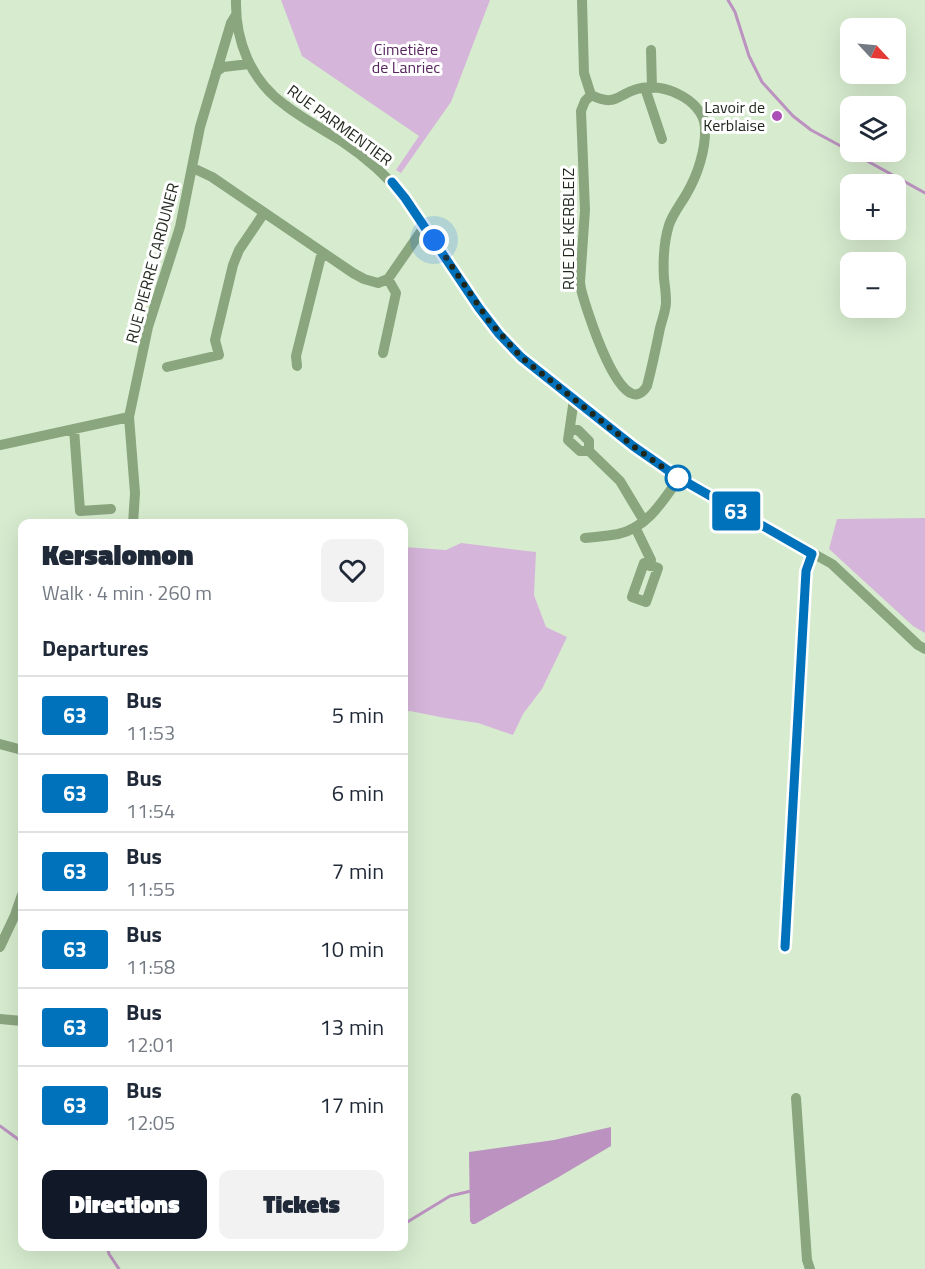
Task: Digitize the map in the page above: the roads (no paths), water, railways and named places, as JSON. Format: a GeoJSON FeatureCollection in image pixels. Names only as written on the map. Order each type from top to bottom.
{"type":"FeatureCollection","features":[{"type":"Feature","properties":{"kind":"street","name":"RUE PARMENTIER"},"geometry":{"type":"LineString","coordinates":[[236,0],[238,33],[249,64],[262,84],[278,100],[345,143],[392,182],[479,308],[521,357],[633,446],[679,478],[832,564],[925,649]]}},
{"type":"Feature","properties":{"kind":"street"},"geometry":{"type":"LineString","coordinates":[[582,0],[584,73],[591,95],[600,99],[614,100],[638,88],[649,88]]}},
{"type":"Feature","properties":{"kind":"street","name":"RUE PIERRE CARDUNER"},"geometry":{"type":"LineString","coordinates":[[133,519],[135,493],[129,417],[148,327],[180,227],[200,128],[231,23],[236,15]]}},
{"type":"Feature","properties":{"kind":"street"},"geometry":{"type":"LineString","coordinates":[[651,50],[649,88],[662,139]]}},
{"type":"Feature","properties":{"kind":"street"},"geometry":{"type":"LineString","coordinates":[[216,72],[223,66],[249,64]]}},
{"type":"Feature","properties":{"kind":"street","name":"RUE DE KERBLEIZ"},"geometry":{"type":"LineString","coordinates":[[591,95],[585,101],[581,111],[585,210],[581,289],[609,367],[620,385],[632,395],[639,395],[647,386],[666,303],[664,261],[667,234],[670,223],[693,181],[705,139],[703,116],[699,110],[678,94],[649,88]]}},
{"type":"Feature","properties":{"kind":"street"},"geometry":{"type":"LineString","coordinates":[[193,168],[212,177],[353,273],[363,279],[378,283],[387,279],[424,227]]}},
{"type":"Feature","properties":{"kind":"street"},"geometry":{"type":"LineString","coordinates":[[167,367],[219,355],[215,340],[233,265],[239,250],[264,213]]}},
{"type":"Feature","properties":{"kind":"street"},"geometry":{"type":"LineString","coordinates":[[297,366],[296,356],[322,252]]}},
{"type":"Feature","properties":{"kind":"street"},"geometry":{"type":"LineString","coordinates":[[383,352],[396,293],[387,279]]}},
{"type":"Feature","properties":{"kind":"street"},"geometry":{"type":"LineString","coordinates":[[574,399],[570,429],[578,430],[589,441],[589,451],[620,482],[640,524],[651,560],[650,566]]}},
{"type":"Feature","properties":{"kind":"street"},"geometry":{"type":"LineString","coordinates":[[0,445],[129,417]]}},
{"type":"Feature","properties":{"kind":"street"},"geometry":{"type":"LineString","coordinates":[[74,429],[80,511],[111,509]]}},
{"type":"Feature","properties":{"kind":"street"},"geometry":{"type":"LineString","coordinates":[[585,538],[620,534],[640,524],[661,504],[679,478]]}},
{"type":"Feature","properties":{"kind":"street"},"geometry":{"type":"LineString","coordinates":[[785,947],[806,571],[812,554]]}},
{"type":"Feature","properties":{"kind":"street"},"geometry":{"type":"LineString","coordinates":[[0,744],[18,749]]}},
{"type":"Feature","properties":{"kind":"street"},"geometry":{"type":"LineString","coordinates":[[0,946],[18,906]]}},
{"type":"Feature","properties":{"kind":"street"},"geometry":{"type":"LineString","coordinates":[[0,1019],[18,1021]]}},
{"type":"Feature","properties":{"kind":"street"},"geometry":{"type":"LineString","coordinates":[[796,1098],[807,1260],[810,1269]]}},
{"type":"Feature","properties":{"kind":"waterway"},"geometry":{"type":"LineString","coordinates":[[728,0],[735,12],[749,56],[762,82],[793,116],[811,130],[840,146]]}},
{"type":"Feature","properties":{"kind":"waterway"},"geometry":{"type":"LineString","coordinates":[[869,162],[925,193]]}},
{"type":"Feature","properties":{"kind":"waterway"},"geometry":{"type":"LineString","coordinates":[[0,1126],[18,1139]]}},
{"type":"Feature","properties":{"kind":"waterway"},"geometry":{"type":"LineString","coordinates":[[408,1222],[450,1196],[471,1191]]}},
{"type":"Feature","properties":{"kind":"waterway"},"geometry":{"type":"LineString","coordinates":[[108,1251],[119,1269]]}},
{"type":"Feature","properties":{"kind":"place","name":"Lavoir de Kerblaise"},"geometry":{"type":"Point","coordinates":[777,116]}},
{"type":"Feature","properties":{"kind":"park label","name":"Cimetière de Lanriec"},"geometry":{"type":"Point","coordinates":[406,58]}}]}
